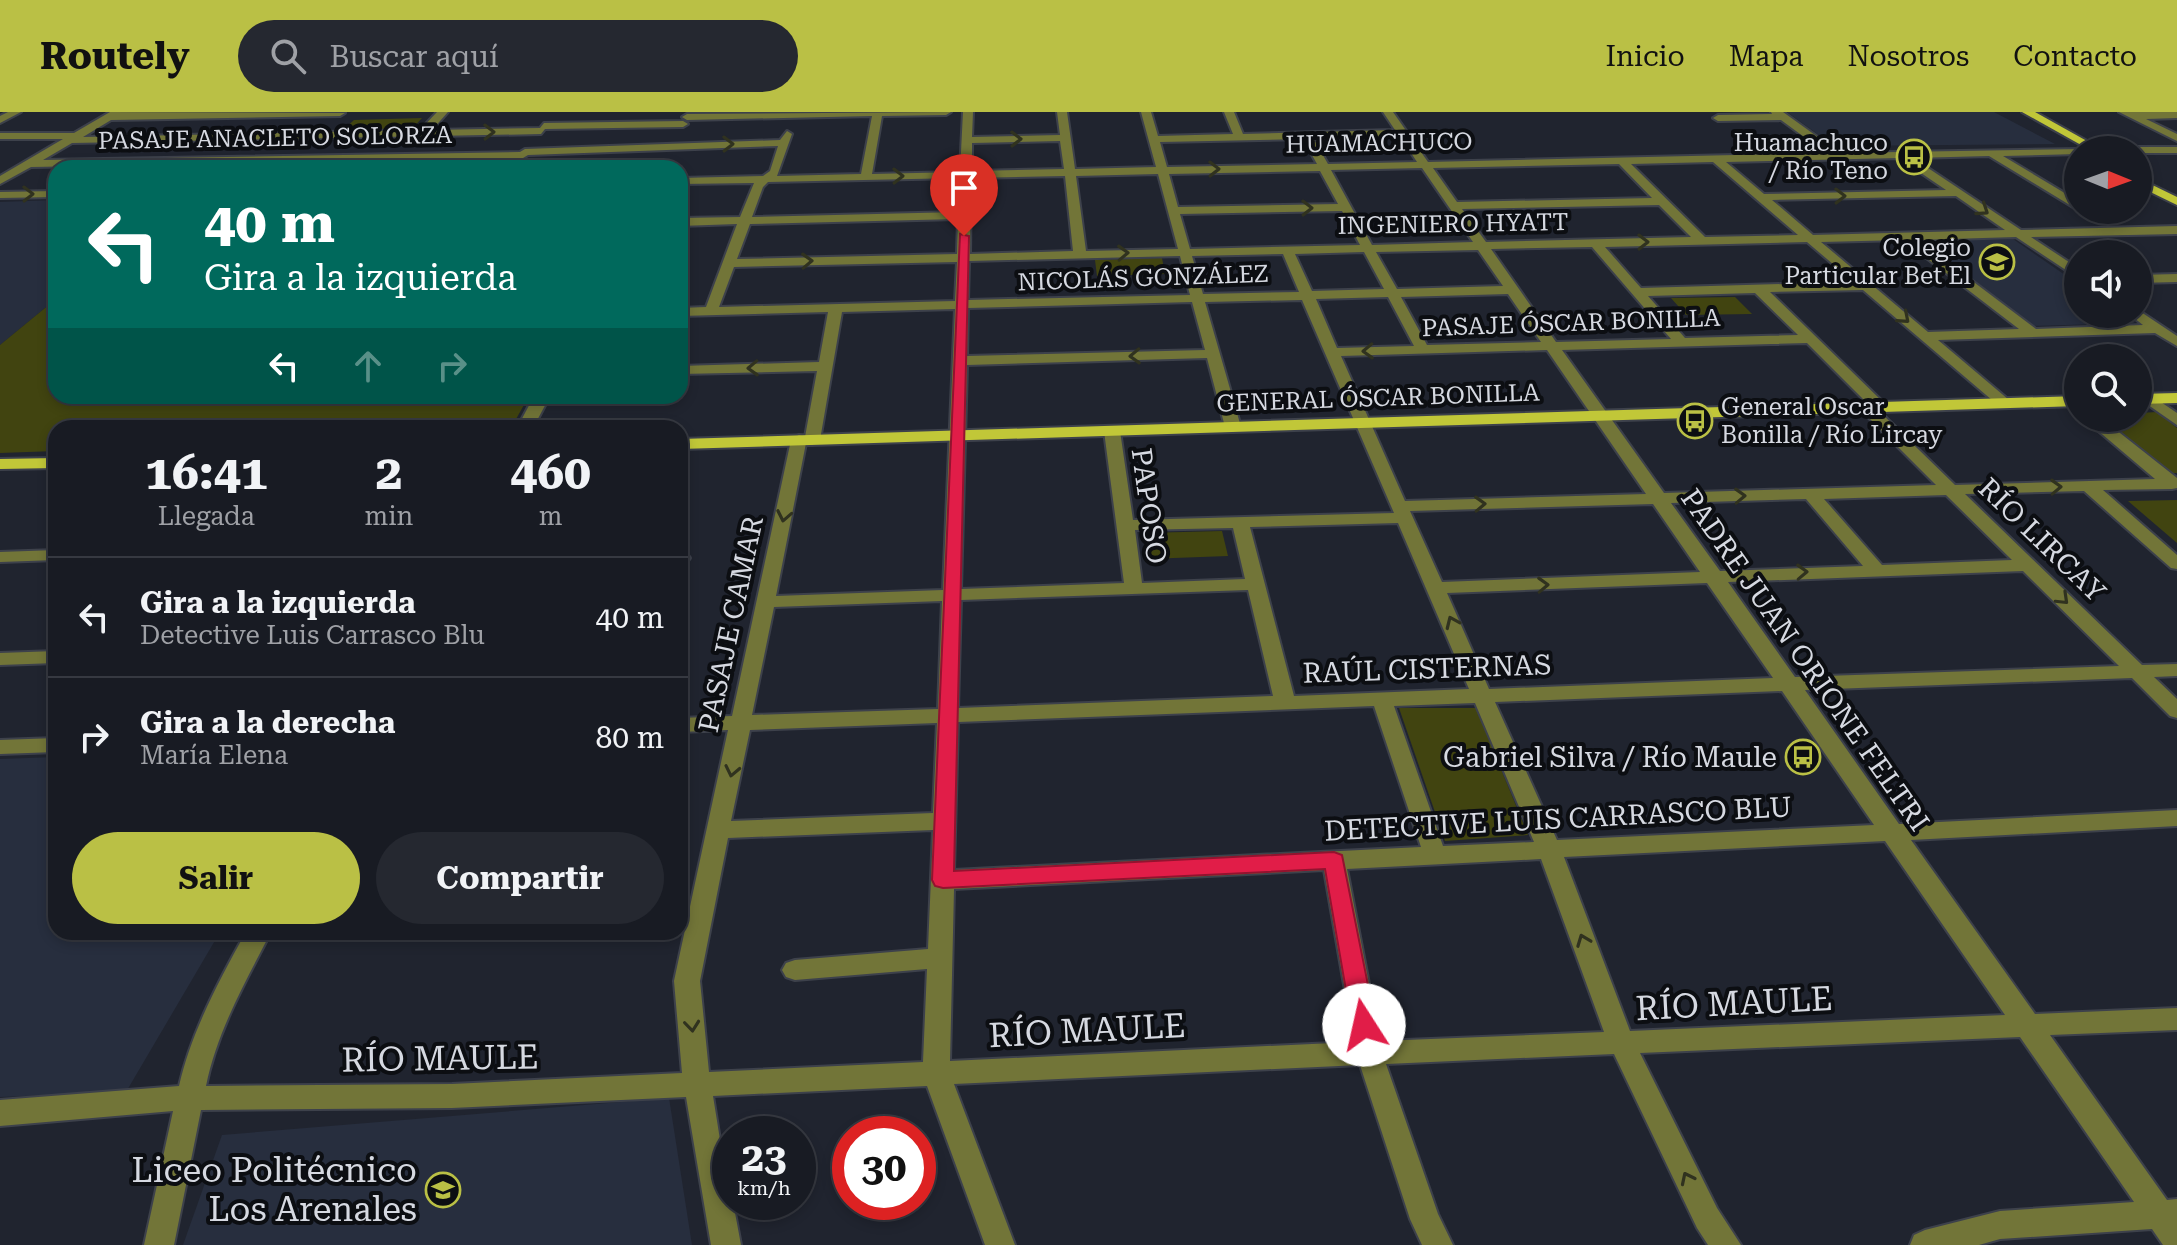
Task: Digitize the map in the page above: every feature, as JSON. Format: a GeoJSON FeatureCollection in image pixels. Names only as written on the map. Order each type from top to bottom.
{"type":"FeatureCollection","features":[{"type":"Feature","properties":{"kind":"main road"},"geometry":{"type":"LineString","coordinates":[[2011,112],[2064,142]]}},
{"type":"Feature","properties":{"kind":"main road"},"geometry":{"type":"LineString","coordinates":[[2027,112],[2072,136]]}},
{"type":"Feature","properties":{"kind":"main road"},"geometry":{"type":"LineString","coordinates":[[2152,179],[2177,192]]}},
{"type":"Feature","properties":{"kind":"main road"},"geometry":{"type":"LineString","coordinates":[[2152,189],[2177,202]]}},
{"type":"Feature","properties":{"kind":"main road"},"geometry":{"type":"LineString","coordinates":[[2152,399],[2177,398]]}},
{"type":"Feature","properties":{"kind":"main road","name":"GENERAL ÓSCAR BONILLA"},"geometry":{"type":"LineString","coordinates":[[688,444],[2064,403]]}},
{"type":"Feature","properties":{"kind":"main road"},"geometry":{"type":"LineString","coordinates":[[0,464],[48,463]]}},
{"type":"Feature","properties":{"kind":"street"},"geometry":{"type":"LineString","coordinates":[[0,120],[16,112]]}},
{"type":"Feature","properties":{"kind":"street"},"geometry":{"type":"LineString","coordinates":[[0,181],[113,114],[341,112]]}},
{"type":"Feature","properties":{"kind":"street"},"geometry":{"type":"LineString","coordinates":[[287,159],[341,112]]}},
{"type":"Feature","properties":{"kind":"street"},"geometry":{"type":"LineString","coordinates":[[423,133],[443,112]]}},
{"type":"Feature","properties":{"kind":"street"},"geometry":{"type":"LineString","coordinates":[[519,160],[555,112]]}},
{"type":"Feature","properties":{"kind":"street"},"geometry":{"type":"LineString","coordinates":[[0,136],[73,138],[423,133],[687,117],[946,112]]}},
{"type":"Feature","properties":{"kind":"street"},"geometry":{"type":"LineString","coordinates":[[968,112],[936,1073],[1000,1245]]}},
{"type":"Feature","properties":{"kind":"street"},"geometry":{"type":"LineString","coordinates":[[1062,112],[1080,254]]}},
{"type":"Feature","properties":{"kind":"street"},"geometry":{"type":"LineString","coordinates":[[1146,112],[1233,427]]}},
{"type":"Feature","properties":{"kind":"street"},"geometry":{"type":"LineString","coordinates":[[1229,112],[1239,137]]}},
{"type":"Feature","properties":{"kind":"street","name":"PADRE JUAN ORIONE FELTRI"},"geometry":{"type":"LineString","coordinates":[[1388,112],[2025,1025],[2167,1214],[2177,1239]]}},
{"type":"Feature","properties":{"kind":"street"},"geometry":{"type":"LineString","coordinates":[[866,177],[878,113]]}},
{"type":"Feature","properties":{"kind":"street"},"geometry":{"type":"LineString","coordinates":[[2128,114],[2177,115]]}},
{"type":"Feature","properties":{"kind":"street"},"geometry":{"type":"LineString","coordinates":[[2128,114],[2177,138]]}},
{"type":"Feature","properties":{"kind":"street"},"geometry":{"type":"LineString","coordinates":[[711,311],[758,185],[775,172],[793,115]]}},
{"type":"Feature","properties":{"kind":"street"},"geometry":{"type":"LineString","coordinates":[[1718,118],[1779,115],[1837,156]]}},
{"type":"Feature","properties":{"kind":"street"},"geometry":{"type":"LineString","coordinates":[[668,152],[687,117]]}},
{"type":"Feature","properties":{"kind":"street"},"geometry":{"type":"LineString","coordinates":[[1154,139],[1403,133]]}},
{"type":"Feature","properties":{"kind":"street"},"geometry":{"type":"LineString","coordinates":[[1307,136],[1423,350]]}},
{"type":"Feature","properties":{"kind":"street"},"geometry":{"type":"LineString","coordinates":[[967,140],[1065,138]]}},
{"type":"Feature","properties":{"kind":"street","name":"PASAJE ANACLETO SOLORZA"},"geometry":{"type":"LineString","coordinates":[[235,160],[668,152],[784,143]]}},
{"type":"Feature","properties":{"kind":"street"},"geometry":{"type":"LineString","coordinates":[[2152,150],[2177,150]]}},
{"type":"Feature","properties":{"kind":"street","name":"HUAMACHUCO"},"geometry":{"type":"LineString","coordinates":[[688,181],[2064,151]]}},
{"type":"Feature","properties":{"kind":"street"},"geometry":{"type":"LineString","coordinates":[[1991,153],[2064,197]]}},
{"type":"Feature","properties":{"kind":"street"},"geometry":{"type":"LineString","coordinates":[[1902,155],[2064,264]]}},
{"type":"Feature","properties":{"kind":"street"},"geometry":{"type":"LineString","coordinates":[[1716,159],[2004,403]]}},
{"type":"Feature","properties":{"kind":"street"},"geometry":{"type":"LineString","coordinates":[[1621,160],[1702,241]]}},
{"type":"Feature","properties":{"kind":"street","name":"PASAJE ANACLETO SOLORZA"},"geometry":{"type":"LineString","coordinates":[[28,164],[48,164]]}},
{"type":"Feature","properties":{"kind":"street"},"geometry":{"type":"LineString","coordinates":[[1763,197],[1958,193]]}},
{"type":"Feature","properties":{"kind":"street"},"geometry":{"type":"LineString","coordinates":[[0,195],[48,194]]}},
{"type":"Feature","properties":{"kind":"street"},"geometry":{"type":"LineString","coordinates":[[1453,206],[1661,201]]}},
{"type":"Feature","properties":{"kind":"street"},"geometry":{"type":"LineString","coordinates":[[1173,211],[1346,207]]}},
{"type":"Feature","properties":{"kind":"street"},"geometry":{"type":"LineString","coordinates":[[688,222],[964,215]]}},
{"type":"Feature","properties":{"kind":"street"},"geometry":{"type":"LineString","coordinates":[[2108,224],[2119,231]]}},
{"type":"Feature","properties":{"kind":"street","name":"INGENIERO HYATT"},"geometry":{"type":"LineString","coordinates":[[729,263],[2177,230]]}},
{"type":"Feature","properties":{"kind":"street"},"geometry":{"type":"LineString","coordinates":[[1906,236],[2033,333]]}},
{"type":"Feature","properties":{"kind":"street"},"geometry":{"type":"LineString","coordinates":[[1595,243],[1681,342]]}},
{"type":"Feature","properties":{"kind":"street"},"geometry":{"type":"LineString","coordinates":[[1287,249],[1549,849],[1622,1044],[1707,1218],[1726,1245]]}},
{"type":"Feature","properties":{"kind":"street"},"geometry":{"type":"LineString","coordinates":[[2152,279],[2177,278]]}},
{"type":"Feature","properties":{"kind":"street"},"geometry":{"type":"LineString","coordinates":[[1638,292],[1866,286]]}},
{"type":"Feature","properties":{"kind":"street","name":"RÍO LIRCAY"},"geometry":{"type":"LineString","coordinates":[[1759,289],[1951,490],[2177,711]]}},
{"type":"Feature","properties":{"kind":"street","name":"NICOLÁS GONZÁLEZ"},"geometry":{"type":"LineString","coordinates":[[688,312],[1512,290]]}},
{"type":"Feature","properties":{"kind":"street","name":"PASAJE CAMAR"},"geometry":{"type":"LineString","coordinates":[[726,1245],[697,1085],[687,981],[766,602],[825,366],[836,308]]}},
{"type":"Feature","properties":{"kind":"street"},"geometry":{"type":"LineString","coordinates":[[2152,324],[2177,342]]}},
{"type":"Feature","properties":{"kind":"street"},"geometry":{"type":"LineString","coordinates":[[1925,336],[2159,329]]}},
{"type":"Feature","properties":{"kind":"street","name":"PASAJE ÓSCAR BONILLA"},"geometry":{"type":"LineString","coordinates":[[1333,352],[1810,339]]}},
{"type":"Feature","properties":{"kind":"street"},"geometry":{"type":"LineString","coordinates":[[960,361],[1213,354]]}},
{"type":"Feature","properties":{"kind":"street"},"geometry":{"type":"LineString","coordinates":[[688,370],[825,366]]}},
{"type":"Feature","properties":{"kind":"street"},"geometry":{"type":"LineString","coordinates":[[2152,404],[2177,420]]}},
{"type":"Feature","properties":{"kind":"street","name":"PAPOSO"},"geometry":{"type":"LineString","coordinates":[[1112,431],[1134,588]]}},
{"type":"Feature","properties":{"kind":"street"},"geometry":{"type":"LineString","coordinates":[[2109,432],[2174,484]]}},
{"type":"Feature","properties":{"kind":"street"},"geometry":{"type":"LineString","coordinates":[[1125,525],[1240,522],[1658,499],[2174,484]]}},
{"type":"Feature","properties":{"kind":"street"},"geometry":{"type":"LineString","coordinates":[[2088,486],[2176,561]]}},
{"type":"Feature","properties":{"kind":"street"},"geometry":{"type":"LineString","coordinates":[[1811,494],[1876,570]]}},
{"type":"Feature","properties":{"kind":"street"},"geometry":{"type":"LineString","coordinates":[[1240,522],[1285,702]]}},
{"type":"Feature","properties":{"kind":"street"},"geometry":{"type":"LineString","coordinates":[[0,557],[48,555]]}},
{"type":"Feature","properties":{"kind":"street"},"geometry":{"type":"LineString","coordinates":[[1437,588],[2027,565]]}},
{"type":"Feature","properties":{"kind":"street"},"geometry":{"type":"LineString","coordinates":[[766,602],[1256,584]]}},
{"type":"Feature","properties":{"kind":"street"},"geometry":{"type":"LineString","coordinates":[[0,659],[48,657]]}},
{"type":"Feature","properties":{"kind":"street","name":"RAÚL CISTERNAS"},"geometry":{"type":"LineString","coordinates":[[688,725],[2177,670]]}},
{"type":"Feature","properties":{"kind":"street"},"geometry":{"type":"LineString","coordinates":[[1382,699],[1435,855]]}},
{"type":"Feature","properties":{"kind":"street"},"geometry":{"type":"LineString","coordinates":[[0,747],[48,743]]}},
{"type":"Feature","properties":{"kind":"street","name":"DETECTIVE LUIS CARRASCO BLU"},"geometry":{"type":"LineString","coordinates":[[943,880],[2177,818]]}},
{"type":"Feature","properties":{"kind":"street"},"geometry":{"type":"LineString","coordinates":[[719,830],[945,821]]}},
{"type":"Feature","properties":{"kind":"street"},"geometry":{"type":"LineString","coordinates":[[1334,860],[1369,1053],[1425,1219],[1438,1245]]}},
{"type":"Feature","properties":{"kind":"street"},"geometry":{"type":"LineString","coordinates":[[159,1245],[198,1060],[238,969],[254,940]]}},
{"type":"Feature","properties":{"kind":"street"},"geometry":{"type":"LineString","coordinates":[[795,970],[941,958]]}},
{"type":"Feature","properties":{"kind":"street","name":"RÍO MAULE"},"geometry":{"type":"LineString","coordinates":[[0,1113],[188,1098],[452,1096],[2177,1019]]}},
{"type":"Feature","properties":{"kind":"street"},"geometry":{"type":"LineString","coordinates":[[1925,1245],[2000,1225],[2167,1214]]}},
{"type":"Feature","properties":{"kind":"shaded area"},"geometry":{"type":"Polygon","coordinates":[[[1787,112],[1994,112],[2055,144],[1834,146],[1787,112]]]}},
{"type":"Feature","properties":{"kind":"shaded area"},"geometry":{"type":"Polygon","coordinates":[[[422,118],[411,130],[341,132],[354,120],[422,118]]]}},
{"type":"Feature","properties":{"kind":"shaded area"},"geometry":{"type":"Polygon","coordinates":[[[48,200],[48,306],[0,345],[0,202],[48,200]]]}},
{"type":"Feature","properties":{"kind":"shaded area","name":"Colegio Particular Bet El"},"geometry":{"type":"Polygon","coordinates":[[[2013,239],[2064,274],[2064,325],[2030,326],[1919,241],[2013,239]]]}},
{"type":"Feature","properties":{"kind":"shaded area"},"geometry":{"type":"Polygon","coordinates":[[[1162,258],[1165,274],[1097,276],[1095,260],[1162,258]]]}},
{"type":"Feature","properties":{"kind":"shaded area"},"geometry":{"type":"Polygon","coordinates":[[[1735,297],[1752,314],[1686,315],[1671,298],[1735,297]]]}},
{"type":"Feature","properties":{"kind":"shaded area"},"geometry":{"type":"Polygon","coordinates":[[[48,306],[48,404],[524,404],[516,420],[48,420],[48,451],[0,453],[0,345],[48,306]]]}},
{"type":"Feature","properties":{"kind":"shaded area"},"geometry":{"type":"Polygon","coordinates":[[[2152,412],[2157,412],[2177,428],[2177,473],[2168,473],[2117,432],[2152,432],[2152,412]]]}},
{"type":"Feature","properties":{"kind":"shaded area"},"geometry":{"type":"Polygon","coordinates":[[[2177,500],[2177,543],[2128,501],[2177,500]]]}},
{"type":"Feature","properties":{"kind":"shaded area"},"geometry":{"type":"Polygon","coordinates":[[[1222,531],[1228,556],[1147,559],[1143,533],[1222,531]]]}},
{"type":"Feature","properties":{"kind":"shaded area"},"geometry":{"type":"Polygon","coordinates":[[[1399,708],[1476,708],[1528,835],[1445,841],[1399,708]]]}},
{"type":"Feature","properties":{"kind":"shaded area"},"geometry":{"type":"Polygon","coordinates":[[[48,757],[48,940],[215,940],[126,1092],[0,1097],[0,759],[48,757]]]}},
{"type":"Feature","properties":{"kind":"shaded area","name":"Liceo Politécnico Los Arenales"},"geometry":{"type":"Polygon","coordinates":[[[669,1098],[692,1245],[183,1245],[222,1135],[669,1098]]]}},
{"type":"Feature","properties":{"kind":"place","name":"Huamachuco / Río Teno"},"geometry":{"type":"Point","coordinates":[1914,157]}},
{"type":"Feature","properties":{"kind":"place","name":"Colegio Particular Bet El"},"geometry":{"type":"Point","coordinates":[1997,262]}},
{"type":"Feature","properties":{"kind":"place","name":"General Oscar Bonilla / Río Lircay"},"geometry":{"type":"Point","coordinates":[1695,421]}},
{"type":"Feature","properties":{"kind":"place","name":"Gabriel Silva / Río Maule"},"geometry":{"type":"Point","coordinates":[1803,757]}},
{"type":"Feature","properties":{"kind":"place","name":"Liceo Politécnico Los Arenales"},"geometry":{"type":"Point","coordinates":[443,1190]}},
{"type":"Feature","properties":{"kind":"route"},"geometry":{"type":"LineString","coordinates":[[964,236],[943,880],[1334,860],[1364,1025]]}}]}
